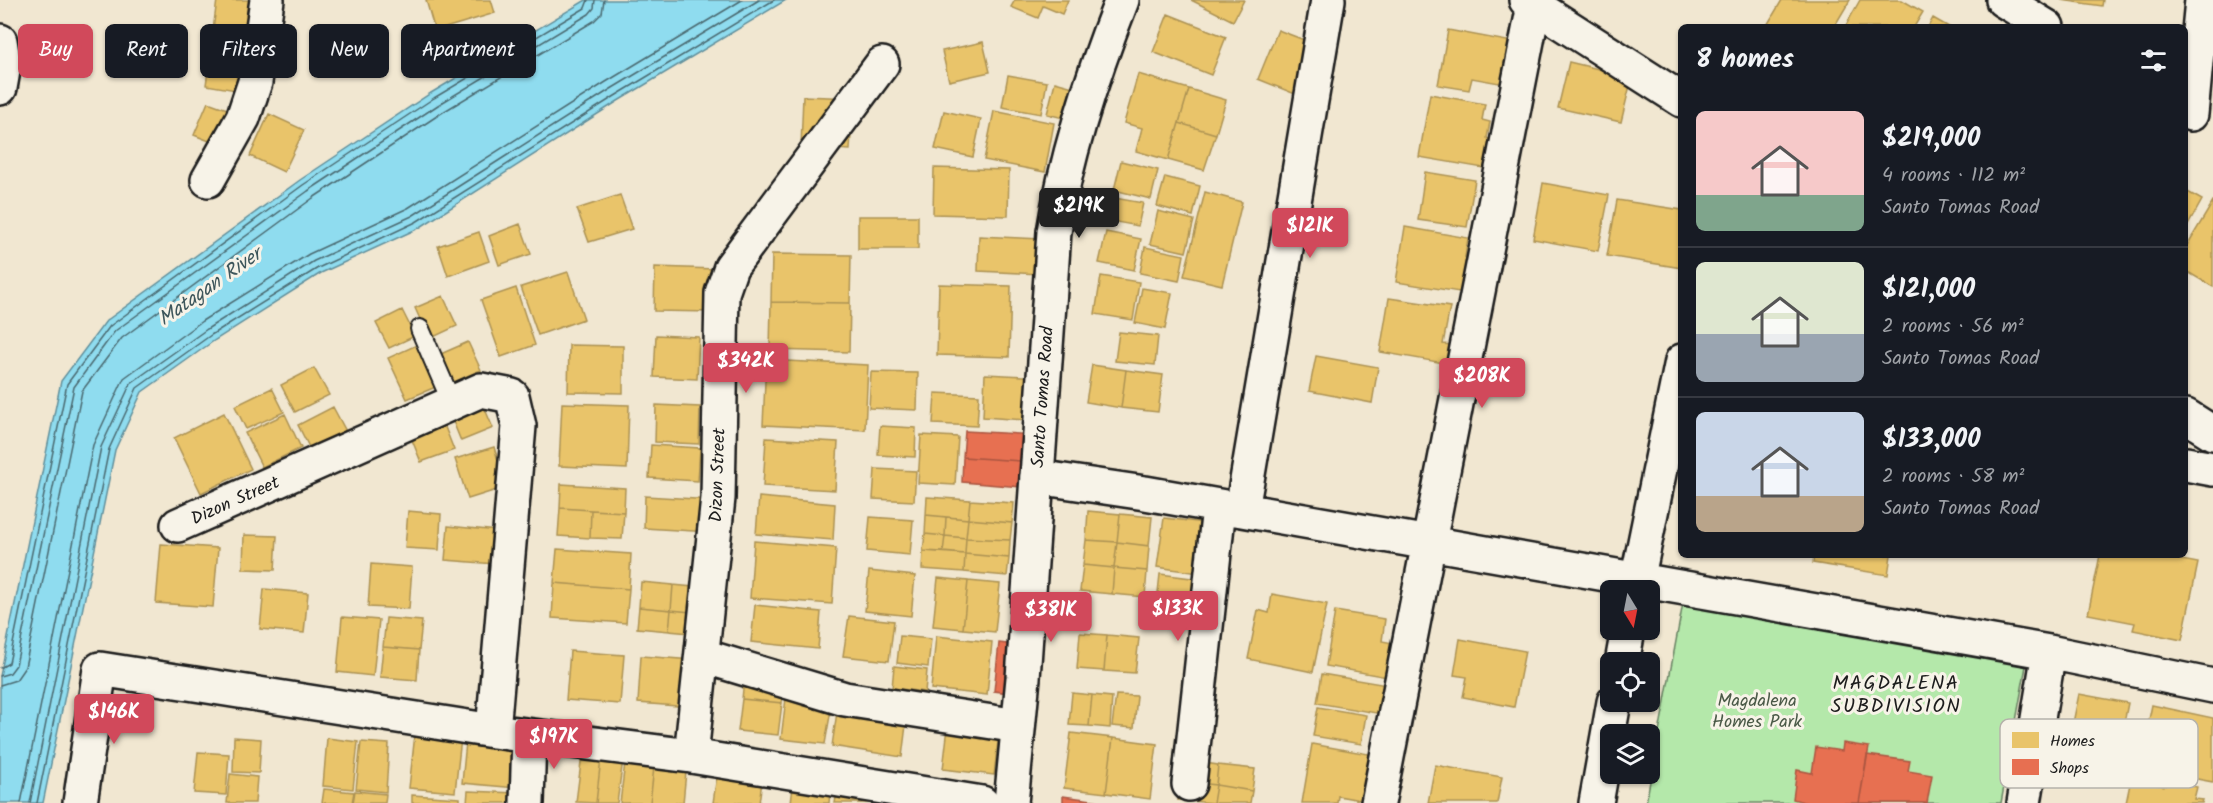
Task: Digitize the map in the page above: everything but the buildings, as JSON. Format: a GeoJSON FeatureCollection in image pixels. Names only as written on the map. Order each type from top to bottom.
{"type":"FeatureCollection","features":[{"type":"Feature","properties":{"kind":"street"},"geometry":{"type":"LineString","coordinates":[[208,180],[243,118],[255,82],[267,0]]}},
{"type":"Feature","properties":{"kind":"street","name":"Santo Tomas Road"},"geometry":{"type":"LineString","coordinates":[[1011,803],[1054,232],[1063,180],[1095,68],[1122,0]]}},
{"type":"Feature","properties":{"kind":"street"},"geometry":{"type":"LineString","coordinates":[[1189,784],[1230,509],[1328,0]]}},
{"type":"Feature","properties":{"kind":"street"},"geometry":{"type":"LineString","coordinates":[[2003,0],[2042,24]]}},
{"type":"Feature","properties":{"kind":"street"},"geometry":{"type":"LineString","coordinates":[[2196,117],[2202,0]]}},
{"type":"Feature","properties":{"kind":"street"},"geometry":{"type":"LineString","coordinates":[[1378,803],[1430,545],[1530,2],[1678,97]]}},
{"type":"Feature","properties":{"kind":"street"},"geometry":{"type":"LineString","coordinates":[[0,41],[4,65],[0,88]]}},
{"type":"Feature","properties":{"kind":"street","name":"Dizon Street"},"geometry":{"type":"LineString","coordinates":[[691,756],[718,498],[722,293],[731,267],[882,64]]}},
{"type":"Feature","properties":{"kind":"street"},"geometry":{"type":"LineString","coordinates":[[1637,580],[1678,383]]}},
{"type":"Feature","properties":{"kind":"street","name":"Dizon Street"},"geometry":{"type":"LineString","coordinates":[[178,525],[481,390],[512,396],[519,426],[493,731]]}},
{"type":"Feature","properties":{"kind":"street"},"geometry":{"type":"LineString","coordinates":[[2188,417],[2213,433]]}},
{"type":"Feature","properties":{"kind":"street"},"geometry":{"type":"LineString","coordinates":[[2188,464],[2213,469]]}},
{"type":"Feature","properties":{"kind":"street"},"geometry":{"type":"LineString","coordinates":[[1037,477],[1145,493],[1610,580]]}},
{"type":"Feature","properties":{"kind":"street"},"geometry":{"type":"LineString","coordinates":[[1660,589],[2049,652],[2213,686]]}},
{"type":"Feature","properties":{"kind":"street"},"geometry":{"type":"LineString","coordinates":[[2038,719],[2049,652]]}},
{"type":"Feature","properties":{"kind":"street"},"geometry":{"type":"LineString","coordinates":[[703,656],[845,699],[1018,726]]}},
{"type":"Feature","properties":{"kind":"street"},"geometry":{"type":"LineString","coordinates":[[80,803],[100,669],[493,731],[691,756],[982,803]]}},
{"type":"Feature","properties":{"kind":"street"},"geometry":{"type":"LineString","coordinates":[[1596,803],[1612,712]]}},
{"type":"Feature","properties":{"kind":"street"},"geometry":{"type":"LineString","coordinates":[[527,803],[529,736]]}},
{"type":"Feature","properties":{"kind":"street"},"geometry":{"type":"LineString","coordinates":[[2024,803],[2026,788]]}},
{"type":"Feature","properties":{"kind":"lane"},"geometry":{"type":"LineString","coordinates":[[420,329],[452,403]]}},
{"type":"Feature","properties":{"kind":"green space","name":"Magdalena Homes Park"},"geometry":{"type":"Polygon","coordinates":[[[1683,603],[2026,666],[2016,719],[2000,719],[2000,788],[2004,788],[2001,803],[1646,803],[1650,784],[1660,784],[1660,727],[1683,603]]]}},
{"type":"Feature","properties":{"kind":"water","name":"Matagan River"},"geometry":{"type":"Polygon","coordinates":[[[586,0],[786,0],[618,101],[419,228],[321,273],[215,340],[142,392],[115,450],[43,803],[0,803],[0,676],[61,381],[106,321],[300,180],[431,93],[456,78],[536,78],[536,30],[586,0]]]}},
{"type":"Feature","properties":{"kind":"district","name":"MAGDALENA SUBDIVISION"},"geometry":{"type":"Point","coordinates":[1896,694]}}]}
